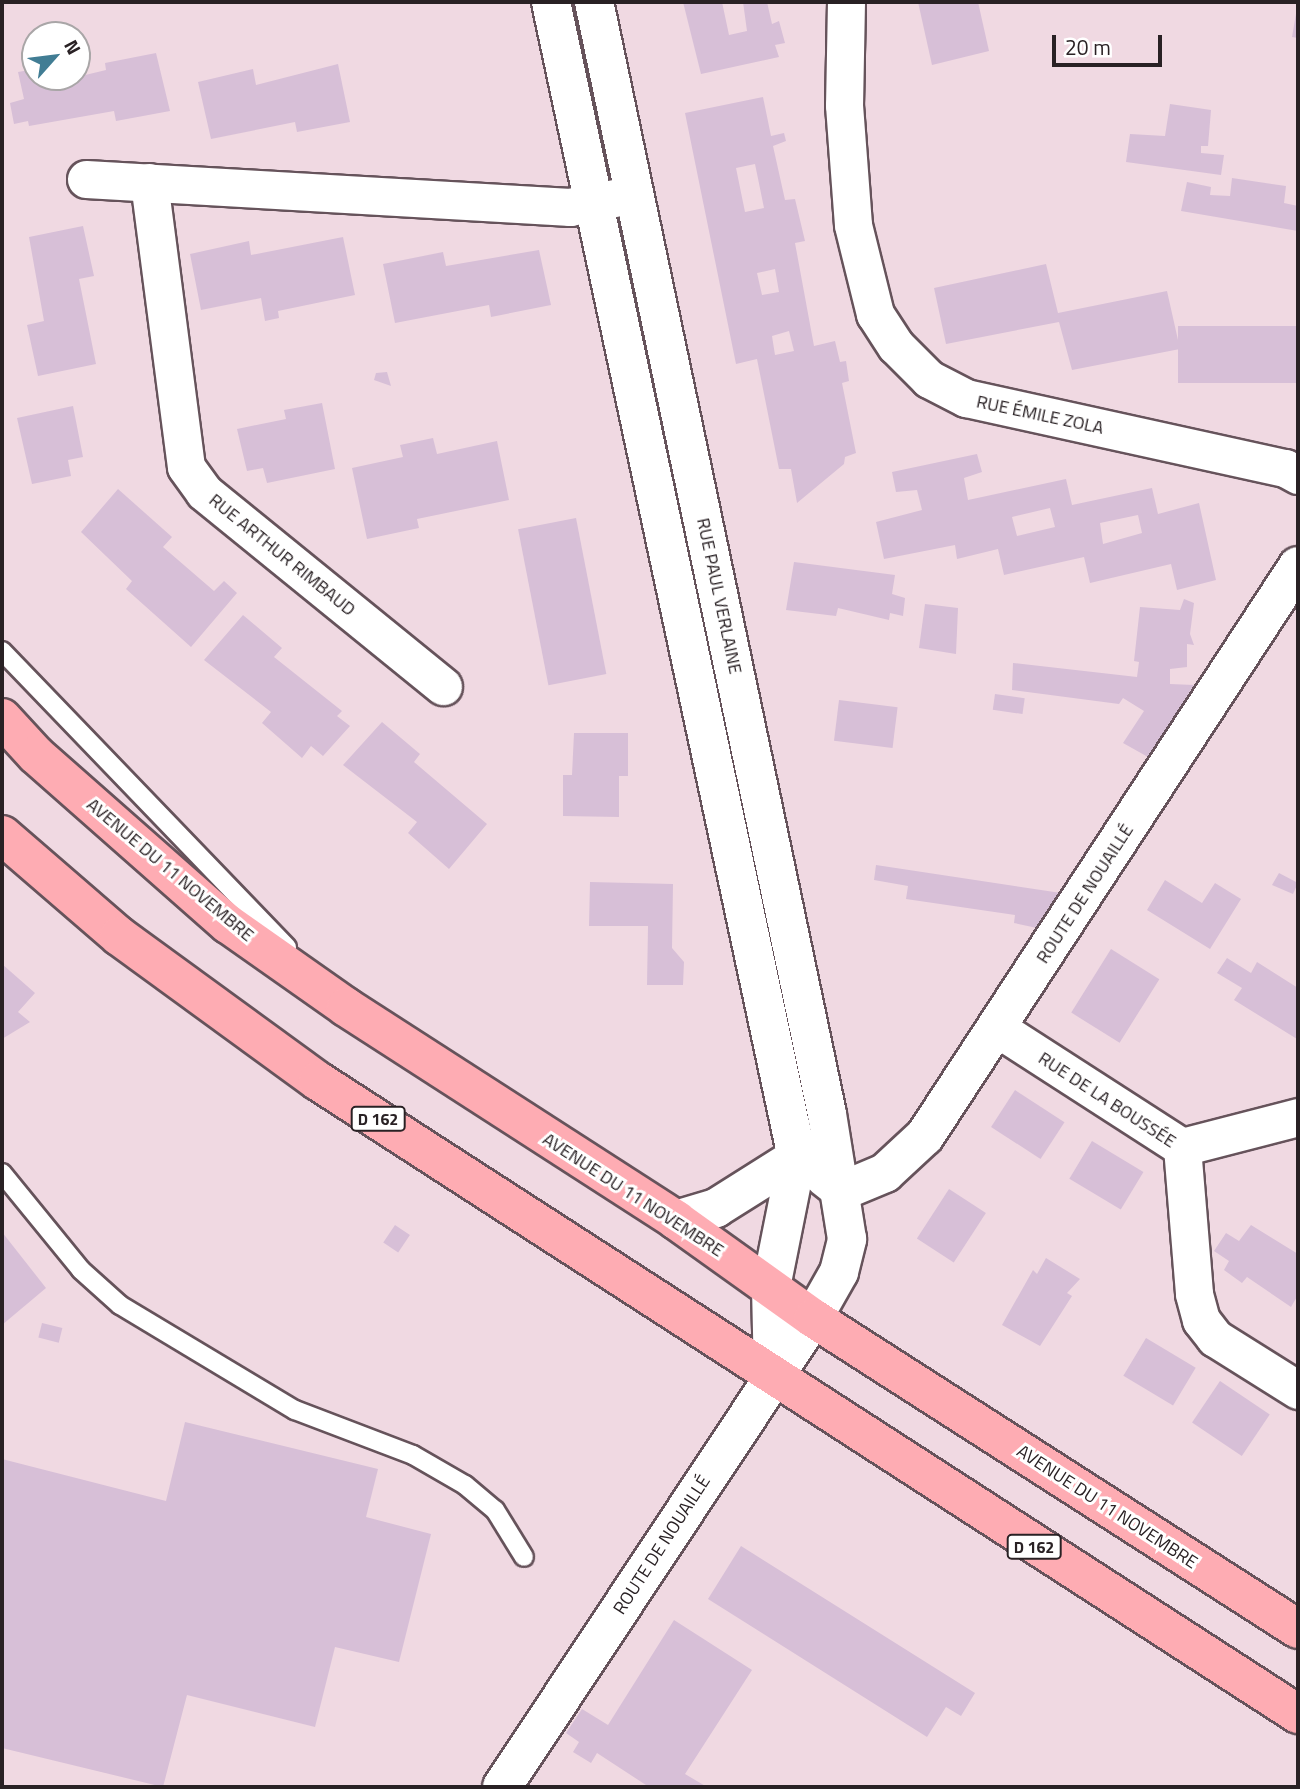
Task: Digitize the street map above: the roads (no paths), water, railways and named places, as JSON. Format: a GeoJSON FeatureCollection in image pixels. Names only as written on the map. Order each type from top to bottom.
{"type":"FeatureCollection","features":[{"type":"Feature","properties":{"kind":"main road","name":"AVENUE DU 11 NOVEMBRE"},"geometry":{"type":"LineString","coordinates":[[2,718],[36,755],[228,924],[346,1007],[676,1220],[813,1318],[1298,1629]]}},
{"type":"Feature","properties":{"kind":"main road","name":"D 162"},"geometry":{"type":"LineString","coordinates":[[2,835],[118,936],[318,1081],[1298,1714]]}},
{"type":"Feature","properties":{"kind":"street"},"geometry":{"type":"LineString","coordinates":[[551,2],[797,1157],[771,1287],[773,1375]]}},
{"type":"Feature","properties":{"kind":"street","name":"RUE PAUL VERLAINE"},"geometry":{"type":"LineString","coordinates":[[594,2],[842,1191],[844,1250],[839,1272],[813,1318],[773,1375]]}},
{"type":"Feature","properties":{"kind":"street","name":"RUE ÉMILE ZOLA"},"geometry":{"type":"LineString","coordinates":[[846,2],[844,105],[853,225],[875,314],[897,346],[929,379],[966,398],[1285,468],[1298,475]]}},
{"type":"Feature","properties":{"kind":"street"},"geometry":{"type":"LineString","coordinates":[[86,179],[549,206],[592,204],[634,194]]}},
{"type":"Feature","properties":{"kind":"street","name":"RUE ARTHUR RIMBAUD"},"geometry":{"type":"LineString","coordinates":[[149,182],[186,467],[204,492],[443,686]]}},
{"type":"Feature","properties":{"kind":"street","name":"ROUTE DE NOUAILLÉ"},"geometry":{"type":"LineString","coordinates":[[842,1191],[885,1173],[909,1153],[997,1028],[1298,566]]}},
{"type":"Feature","properties":{"kind":"street","name":"RUE DE LA BOUSSÉE"},"geometry":{"type":"LineString","coordinates":[[997,1028],[1182,1147],[1194,1294],[1201,1320],[1215,1338],[1298,1390]]}},
{"type":"Feature","properties":{"kind":"street"},"geometry":{"type":"LineString","coordinates":[[1182,1147],[1298,1117]]}},
{"type":"Feature","properties":{"kind":"street"},"geometry":{"type":"LineString","coordinates":[[797,1157],[842,1191]]}},
{"type":"Feature","properties":{"kind":"street"},"geometry":{"type":"LineString","coordinates":[[676,1220],[734,1199],[797,1157]]}},
{"type":"Feature","properties":{"kind":"street","name":"ROUTE DE NOUAILLÉ"},"geometry":{"type":"LineString","coordinates":[[502,1787],[773,1375]]}},
{"type":"Feature","properties":{"kind":"lane"},"geometry":{"type":"LineString","coordinates":[[2,651],[84,741],[346,1007]]}},
{"type":"Feature","properties":{"kind":"lane"},"geometry":{"type":"LineString","coordinates":[[2,1174],[80,1270],[120,1305],[295,1410],[413,1455],[465,1485],[495,1510],[524,1557]]}}]}
